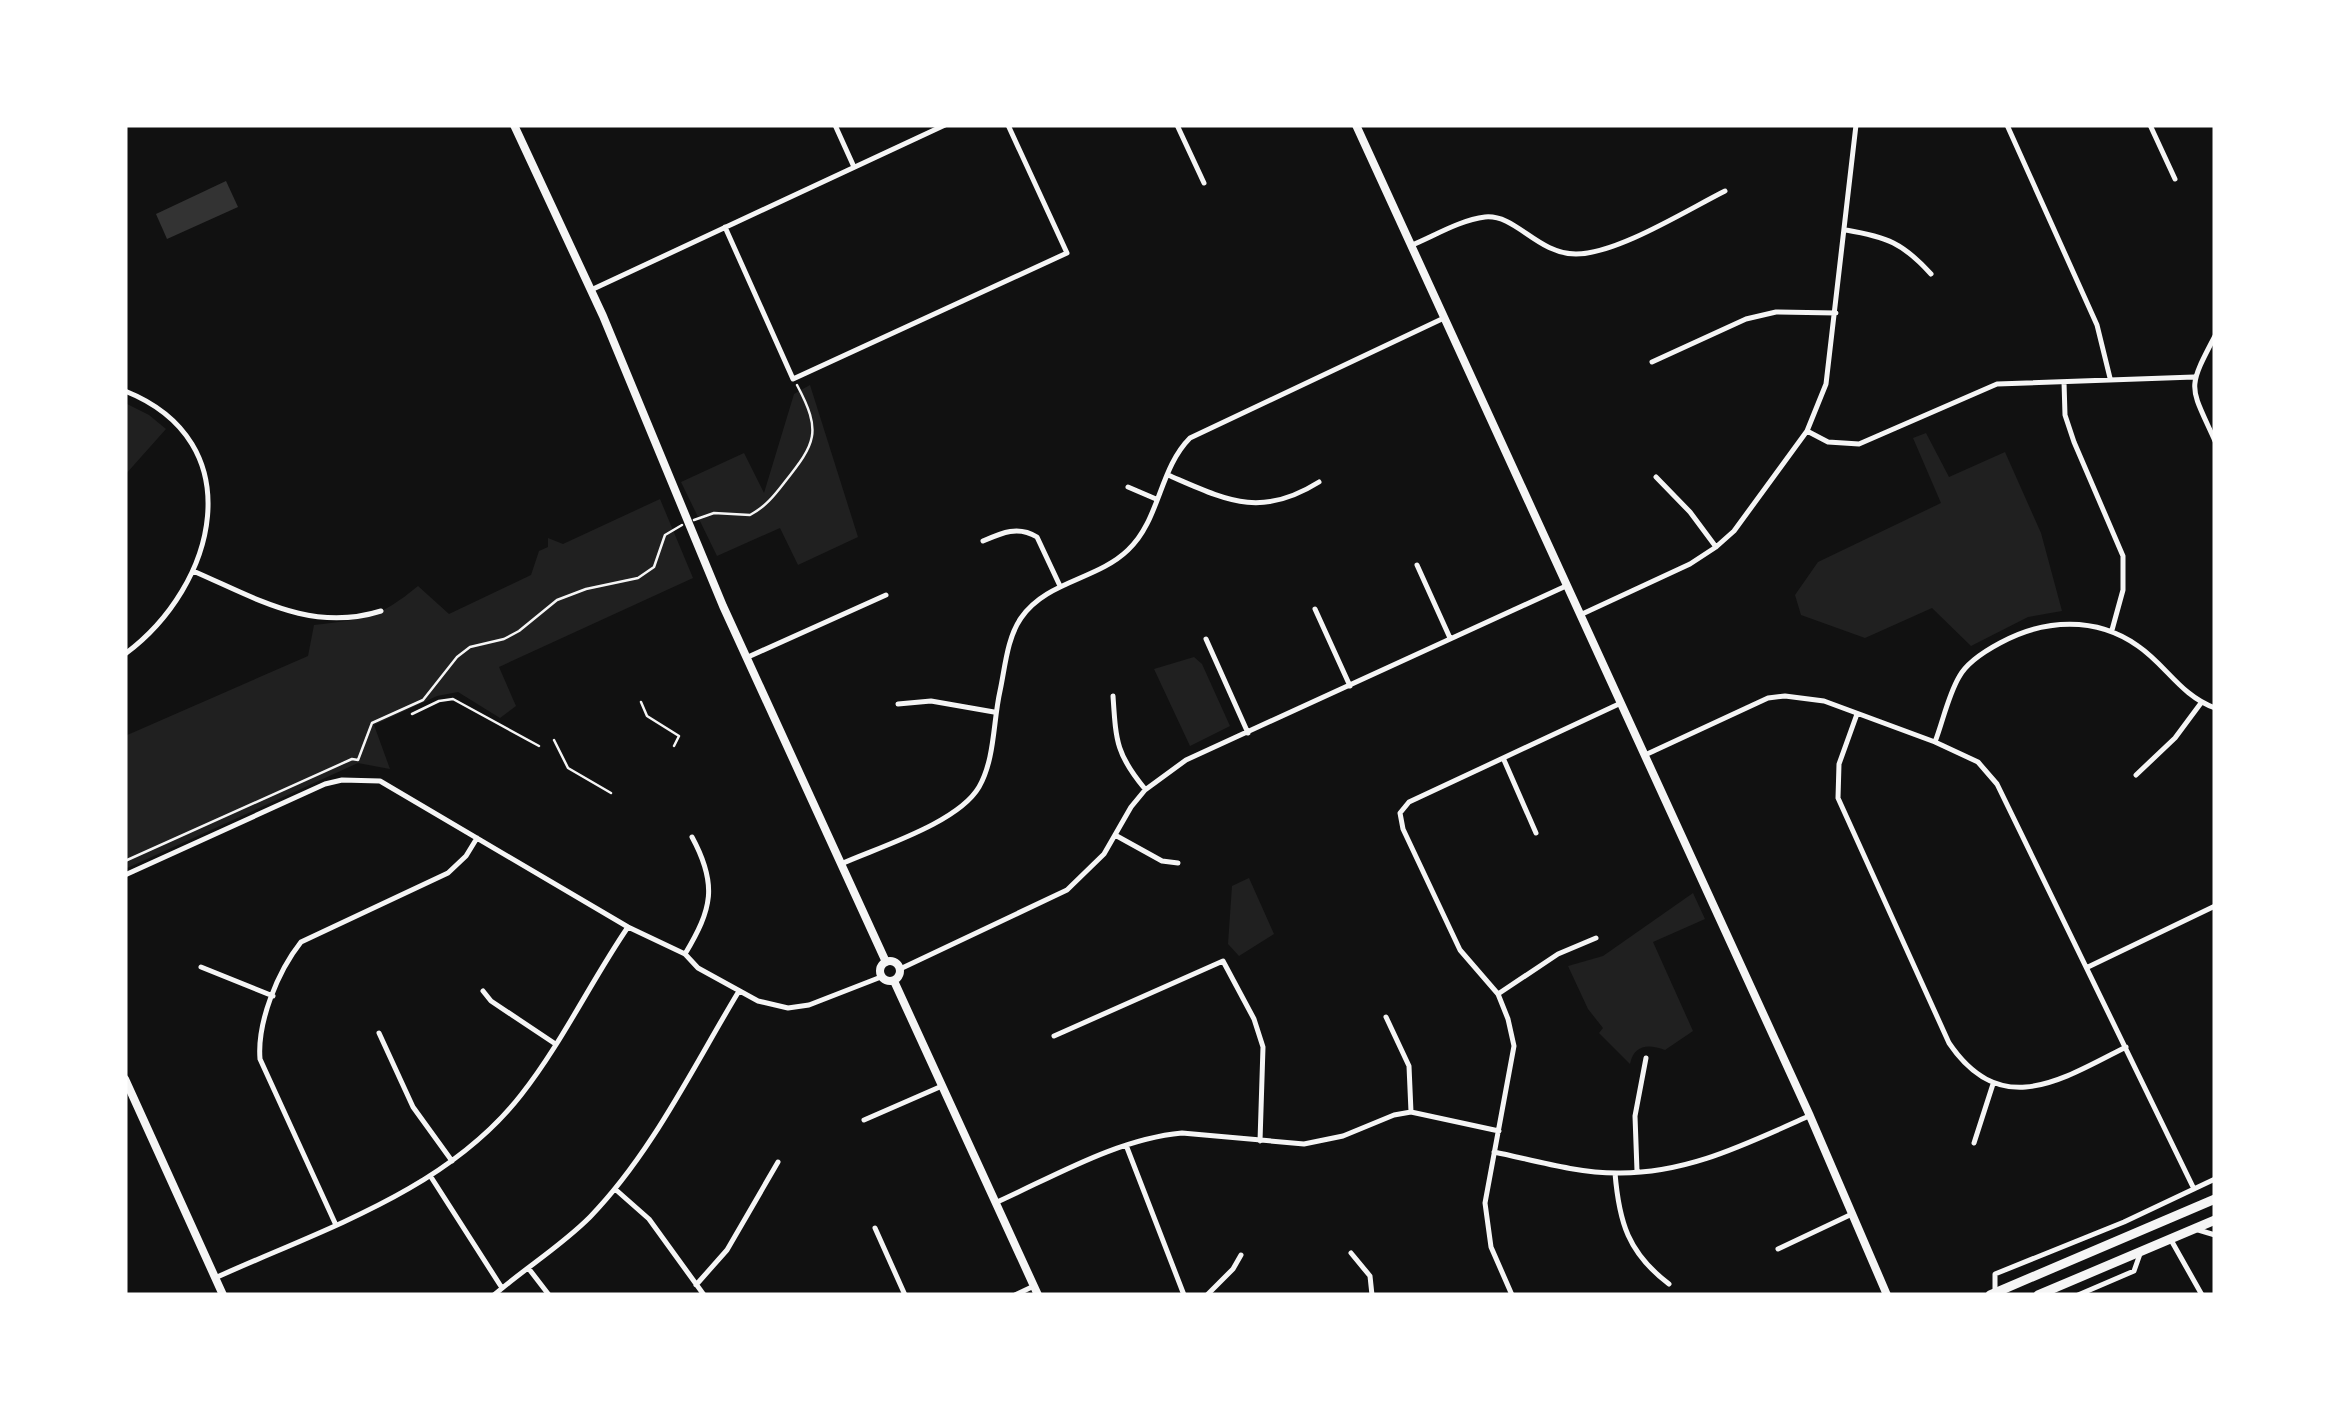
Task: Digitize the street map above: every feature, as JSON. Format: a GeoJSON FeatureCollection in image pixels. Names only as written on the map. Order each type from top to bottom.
{"type":"FeatureCollection","features":[{"type":"Feature","properties":{"kind":"main road"},"geometry":{"type":"LineString","coordinates":[[1994,1294],[2215,1198]]}},
{"type":"Feature","properties":{"kind":"main road"},"geometry":{"type":"LineString","coordinates":[[2038,1295],[2215,1220]]}},
{"type":"Feature","properties":{"kind":"main road"},"geometry":{"type":"LineString","coordinates":[[2162,1224],[2171,1240]]}},
{"type":"Feature","properties":{"kind":"street"},"geometry":{"type":"LineString","coordinates":[[834,125],[854,168]]}},
{"type":"Feature","properties":{"kind":"street"},"geometry":{"type":"LineString","coordinates":[[591,290],[946,125]]}},
{"type":"Feature","properties":{"kind":"street"},"geometry":{"type":"LineString","coordinates":[[725,227],[794,379],[1067,253],[1008,125]]}},
{"type":"Feature","properties":{"kind":"street"},"geometry":{"type":"LineString","coordinates":[[1177,125],[1204,183]]}},
{"type":"Feature","properties":{"kind":"street"},"geometry":{"type":"LineString","coordinates":[[1356,125],[1810,1116],[1887,1295]]}},
{"type":"Feature","properties":{"kind":"street"},"geometry":{"type":"LineString","coordinates":[[1580,615],[1690,564],[1716,547],[1734,531],[1807,431],[1826,384],[1856,125]]}},
{"type":"Feature","properties":{"kind":"street"},"geometry":{"type":"LineString","coordinates":[[2007,125],[2097,325],[2106,348],[2110,378]]}},
{"type":"Feature","properties":{"kind":"street"},"geometry":{"type":"LineString","coordinates":[[2150,125],[2175,178]]}},
{"type":"Feature","properties":{"kind":"street"},"geometry":{"type":"LineString","coordinates":[[516,126],[591,290],[688,523],[886,962]]}},
{"type":"Feature","properties":{"kind":"street"},"geometry":{"type":"LineString","coordinates":[[1412,245],[1486,217],[1504,220],[1556,252],[1580,254],[1625,241],[1725,191]]}},
{"type":"Feature","properties":{"kind":"street"},"geometry":{"type":"LineString","coordinates":[[1846,230],[1900,244],[1931,274]]}},
{"type":"Feature","properties":{"kind":"street"},"geometry":{"type":"LineString","coordinates":[[1652,362],[1746,319],[1776,312],[1836,313]]}},
{"type":"Feature","properties":{"kind":"street"},"geometry":{"type":"LineString","coordinates":[[841,864],[938,821],[967,802],[984,774],[995,712],[1020,619],[1044,595],[1111,564],[1130,548],[1144,530],[1181,447],[1190,438],[1444,318]]}},
{"type":"Feature","properties":{"kind":"street"},"geometry":{"type":"LineString","coordinates":[[2215,336],[2194,377],[2196,399],[2215,441]]}},
{"type":"Feature","properties":{"kind":"street"},"geometry":{"type":"LineString","coordinates":[[1807,431],[1828,442],[1859,444],[1997,384],[2194,377]]}},
{"type":"Feature","properties":{"kind":"street"},"geometry":{"type":"LineString","coordinates":[[2064,382],[2065,415],[2074,442],[2123,556],[2123,590],[2112,630]]}},
{"type":"Feature","properties":{"kind":"street"},"geometry":{"type":"LineString","coordinates":[[125,391],[166,412],[186,435],[200,458],[209,502],[205,536],[192,571],[163,618],[125,654]]}},
{"type":"Feature","properties":{"kind":"street"},"geometry":{"type":"LineString","coordinates":[[1168,475],[1232,503],[1266,505],[1319,482]]}},
{"type":"Feature","properties":{"kind":"street"},"geometry":{"type":"LineString","coordinates":[[1656,477],[1690,512],[1716,547]]}},
{"type":"Feature","properties":{"kind":"street"},"geometry":{"type":"LineString","coordinates":[[1128,487],[1156,499]]}},
{"type":"Feature","properties":{"kind":"street"},"geometry":{"type":"LineString","coordinates":[[982,541],[1017,530],[1037,536],[1060,586]]}},
{"type":"Feature","properties":{"kind":"street"},"geometry":{"type":"LineString","coordinates":[[1417,564],[1450,638]]}},
{"type":"Feature","properties":{"kind":"street"},"geometry":{"type":"LineString","coordinates":[[192,571],[304,616],[352,619],[381,611]]}},
{"type":"Feature","properties":{"kind":"street"},"geometry":{"type":"LineString","coordinates":[[894,980],[900,968],[1053,899],[1092,868],[1146,790],[1186,760],[1567,586]]}},
{"type":"Feature","properties":{"kind":"street"},"geometry":{"type":"LineString","coordinates":[[748,657],[886,595]]}},
{"type":"Feature","properties":{"kind":"street"},"geometry":{"type":"LineString","coordinates":[[1315,609],[1350,686]]}},
{"type":"Feature","properties":{"kind":"street"},"geometry":{"type":"LineString","coordinates":[[1935,742],[1960,675],[1988,649],[2050,624],[2084,624],[2112,630],[2141,647],[2200,703],[2215,708]]}},
{"type":"Feature","properties":{"kind":"street"},"geometry":{"type":"LineString","coordinates":[[1206,639],[1248,733]]}},
{"type":"Feature","properties":{"kind":"street"},"geometry":{"type":"LineString","coordinates":[[1114,696],[1116,739],[1124,764],[1146,790]]}},
{"type":"Feature","properties":{"kind":"street"},"geometry":{"type":"LineString","coordinates":[[1645,755],[1768,698],[1800,697],[1824,701],[1978,762],[1997,784],[2194,1188]]}},
{"type":"Feature","properties":{"kind":"street"},"geometry":{"type":"LineString","coordinates":[[898,704],[931,701],[995,712]]}},
{"type":"Feature","properties":{"kind":"street"},"geometry":{"type":"LineString","coordinates":[[1512,1295],[1492,1247],[1484,1203],[1514,1046],[1498,994],[1460,950],[1403,829],[1400,814],[1409,802],[1621,703]]}},
{"type":"Feature","properties":{"kind":"street"},"geometry":{"type":"LineString","coordinates":[[2136,775],[2175,738],[2200,703]]}},
{"type":"Feature","properties":{"kind":"street"},"geometry":{"type":"LineString","coordinates":[[1857,714],[1839,764],[1837,781],[1845,816],[1949,1043],[1960,1059],[1993,1084],[2043,1086],[2126,1047]]}},
{"type":"Feature","properties":{"kind":"street"},"geometry":{"type":"LineString","coordinates":[[1504,760],[1536,833]]}},
{"type":"Feature","properties":{"kind":"street"},"geometry":{"type":"LineString","coordinates":[[125,875],[325,784],[380,780],[628,926],[685,954],[698,968],[772,1006],[788,1008],[824,1001],[881,977]]}},
{"type":"Feature","properties":{"kind":"street"},"geometry":{"type":"LineString","coordinates":[[1115,835],[1162,861],[1178,863]]}},
{"type":"Feature","properties":{"kind":"street"},"geometry":{"type":"LineString","coordinates":[[685,954],[702,926],[710,894],[706,863],[692,837]]}},
{"type":"Feature","properties":{"kind":"street"},"geometry":{"type":"LineString","coordinates":[[335,1223],[260,1059],[258,1040],[272,996],[291,954],[301,942],[448,872],[466,856],[477,838]]}},
{"type":"Feature","properties":{"kind":"street"},"geometry":{"type":"LineString","coordinates":[[2088,968],[2214,909]]}},
{"type":"Feature","properties":{"kind":"street"},"geometry":{"type":"LineString","coordinates":[[215,1278],[431,1177],[452,1161],[502,1117],[540,1068],[628,926]]}},
{"type":"Feature","properties":{"kind":"street"},"geometry":{"type":"LineString","coordinates":[[1498,994],[1558,954],[1596,938]]}},
{"type":"Feature","properties":{"kind":"street"},"geometry":{"type":"LineString","coordinates":[[1054,1036],[1223,960],[1254,1019],[1262,1048],[1260,1141]]}},
{"type":"Feature","properties":{"kind":"street"},"geometry":{"type":"LineString","coordinates":[[881,977],[880,968],[886,962],[895,962],[900,968]]}},
{"type":"Feature","properties":{"kind":"street"},"geometry":{"type":"LineString","coordinates":[[201,967],[272,996]]}},
{"type":"Feature","properties":{"kind":"street"},"geometry":{"type":"LineString","coordinates":[[881,977],[894,980]]}},
{"type":"Feature","properties":{"kind":"street"},"geometry":{"type":"LineString","coordinates":[[894,980],[1036,1291],[1015,1295]]}},
{"type":"Feature","properties":{"kind":"street"},"geometry":{"type":"LineString","coordinates":[[483,991],[490,1001],[554,1043]]}},
{"type":"Feature","properties":{"kind":"street"},"geometry":{"type":"LineString","coordinates":[[494,1295],[580,1226],[616,1188],[740,991]]}},
{"type":"Feature","properties":{"kind":"street"},"geometry":{"type":"LineString","coordinates":[[1386,1017],[1409,1066],[1411,1112]]}},
{"type":"Feature","properties":{"kind":"street"},"geometry":{"type":"LineString","coordinates":[[379,1033],[413,1107],[452,1161]]}},
{"type":"Feature","properties":{"kind":"street"},"geometry":{"type":"LineString","coordinates":[[1638,1171],[1635,1116],[1646,1058]]}},
{"type":"Feature","properties":{"kind":"street"},"geometry":{"type":"LineString","coordinates":[[125,1079],[223,1295]]}},
{"type":"Feature","properties":{"kind":"street"},"geometry":{"type":"LineString","coordinates":[[1974,1143],[1993,1084]]}},
{"type":"Feature","properties":{"kind":"street"},"geometry":{"type":"LineString","coordinates":[[864,1120],[942,1086]]}},
{"type":"Feature","properties":{"kind":"street"},"geometry":{"type":"LineString","coordinates":[[996,1203],[1126,1144],[1182,1133],[1304,1144],[1411,1112],[1499,1131]]}},
{"type":"Feature","properties":{"kind":"street"},"geometry":{"type":"LineString","coordinates":[[1494,1152],[1615,1173],[1666,1170],[1709,1160],[1810,1116]]}},
{"type":"Feature","properties":{"kind":"street"},"geometry":{"type":"LineString","coordinates":[[1126,1144],[1184,1295]]}},
{"type":"Feature","properties":{"kind":"street"},"geometry":{"type":"LineString","coordinates":[[696,1286],[727,1250],[778,1162]]}},
{"type":"Feature","properties":{"kind":"street"},"geometry":{"type":"LineString","coordinates":[[1615,1173],[1624,1229],[1654,1272],[1669,1284]]}},
{"type":"Feature","properties":{"kind":"street"},"geometry":{"type":"LineString","coordinates":[[431,1177],[502,1288]]}},
{"type":"Feature","properties":{"kind":"street"},"geometry":{"type":"LineString","coordinates":[[1994,1294],[1996,1274],[2124,1222],[2215,1179]]}},
{"type":"Feature","properties":{"kind":"street"},"geometry":{"type":"LineString","coordinates":[[616,1188],[649,1218],[704,1295]]}},
{"type":"Feature","properties":{"kind":"street"},"geometry":{"type":"LineString","coordinates":[[1778,1248],[1852,1214]]}},
{"type":"Feature","properties":{"kind":"street"},"geometry":{"type":"LineString","coordinates":[[875,1228],[905,1295]]}},
{"type":"Feature","properties":{"kind":"street"},"geometry":{"type":"LineString","coordinates":[[2194,1229],[2215,1236]]}},
{"type":"Feature","properties":{"kind":"street"},"geometry":{"type":"LineString","coordinates":[[2171,1240],[2202,1295]]}},
{"type":"Feature","properties":{"kind":"street"},"geometry":{"type":"LineString","coordinates":[[1351,1253],[1370,1276],[1372,1295]]}},
{"type":"Feature","properties":{"kind":"street"},"geometry":{"type":"LineString","coordinates":[[1207,1295],[1233,1269],[1240,1254]]}},
{"type":"Feature","properties":{"kind":"street"},"geometry":{"type":"LineString","coordinates":[[2078,1295],[2134,1271],[2140,1254]]}},
{"type":"Feature","properties":{"kind":"street"},"geometry":{"type":"LineString","coordinates":[[529,1269],[548,1295]]}},
{"type":"Feature","properties":{"kind":"lane"},"geometry":{"type":"LineString","coordinates":[[412,714],[454,698],[539,746]]}},
{"type":"Feature","properties":{"kind":"lane"},"geometry":{"type":"LineString","coordinates":[[641,702],[647,716],[680,736]]}},
{"type":"Feature","properties":{"kind":"lane"},"geometry":{"type":"LineString","coordinates":[[674,746],[684,729]]}},
{"type":"Feature","properties":{"kind":"lane"},"geometry":{"type":"LineString","coordinates":[[554,740],[568,768],[611,793]]}},
{"type":"Feature","properties":{"kind":"path"},"geometry":{"type":"LineString","coordinates":[[125,861],[352,759],[358,760],[372,723],[423,700],[470,647],[519,631],[557,600],[586,589],[638,578],[654,568],[665,535],[714,513],[750,516],[776,494],[811,448],[814,424],[794,379]]}},
{"type":"Feature","properties":{"kind":"shaded area"},"geometry":{"type":"Polygon","coordinates":[[[226,181],[238,207],[167,239],[156,214],[226,181]]]}},
{"type":"Feature","properties":{"kind":"shaded area"},"geometry":{"type":"Polygon","coordinates":[[[810,385],[858,537],[798,565],[780,528],[717,556],[681,482],[744,453],[764,493],[794,394],[810,385]]]}},
{"type":"Feature","properties":{"kind":"shaded area"},"geometry":{"type":"Polygon","coordinates":[[[125,403],[166,429],[125,475],[125,403]]]}},
{"type":"Feature","properties":{"kind":"shaded area"},"geometry":{"type":"Polygon","coordinates":[[[1926,433],[1949,477],[2005,452],[2041,533],[2062,611],[2028,617],[1971,646],[1932,608],[1865,638],[1801,615],[1795,595],[1818,562],[1941,503],[1913,438],[1926,433]]]}},
{"type":"Feature","properties":{"kind":"shaded area"},"geometry":{"type":"Polygon","coordinates":[[[660,499],[693,578],[499,667],[516,706],[500,718],[458,692],[437,696],[374,725],[390,769],[358,763],[125,869],[125,736],[308,656],[314,625],[370,616],[418,586],[449,614],[531,575],[539,551],[548,547],[548,538],[563,544],[660,499]]]}},
{"type":"Feature","properties":{"kind":"shaded area"},"geometry":{"type":"Polygon","coordinates":[[[1194,657],[1202,664],[1230,726],[1190,746],[1154,669],[1194,657]]]}},
{"type":"Feature","properties":{"kind":"shaded area"},"geometry":{"type":"Polygon","coordinates":[[[1249,878],[1274,934],[1239,956],[1228,944],[1232,886],[1249,878]]]}},
{"type":"Feature","properties":{"kind":"shaded area"},"geometry":{"type":"Polygon","coordinates":[[[1693,893],[1705,919],[1653,942],[1693,1031],[1665,1050],[1639,1049],[1630,1064],[1599,1033],[1603,1028],[1588,1009],[1568,966],[1603,956],[1693,893]]]}}]}
